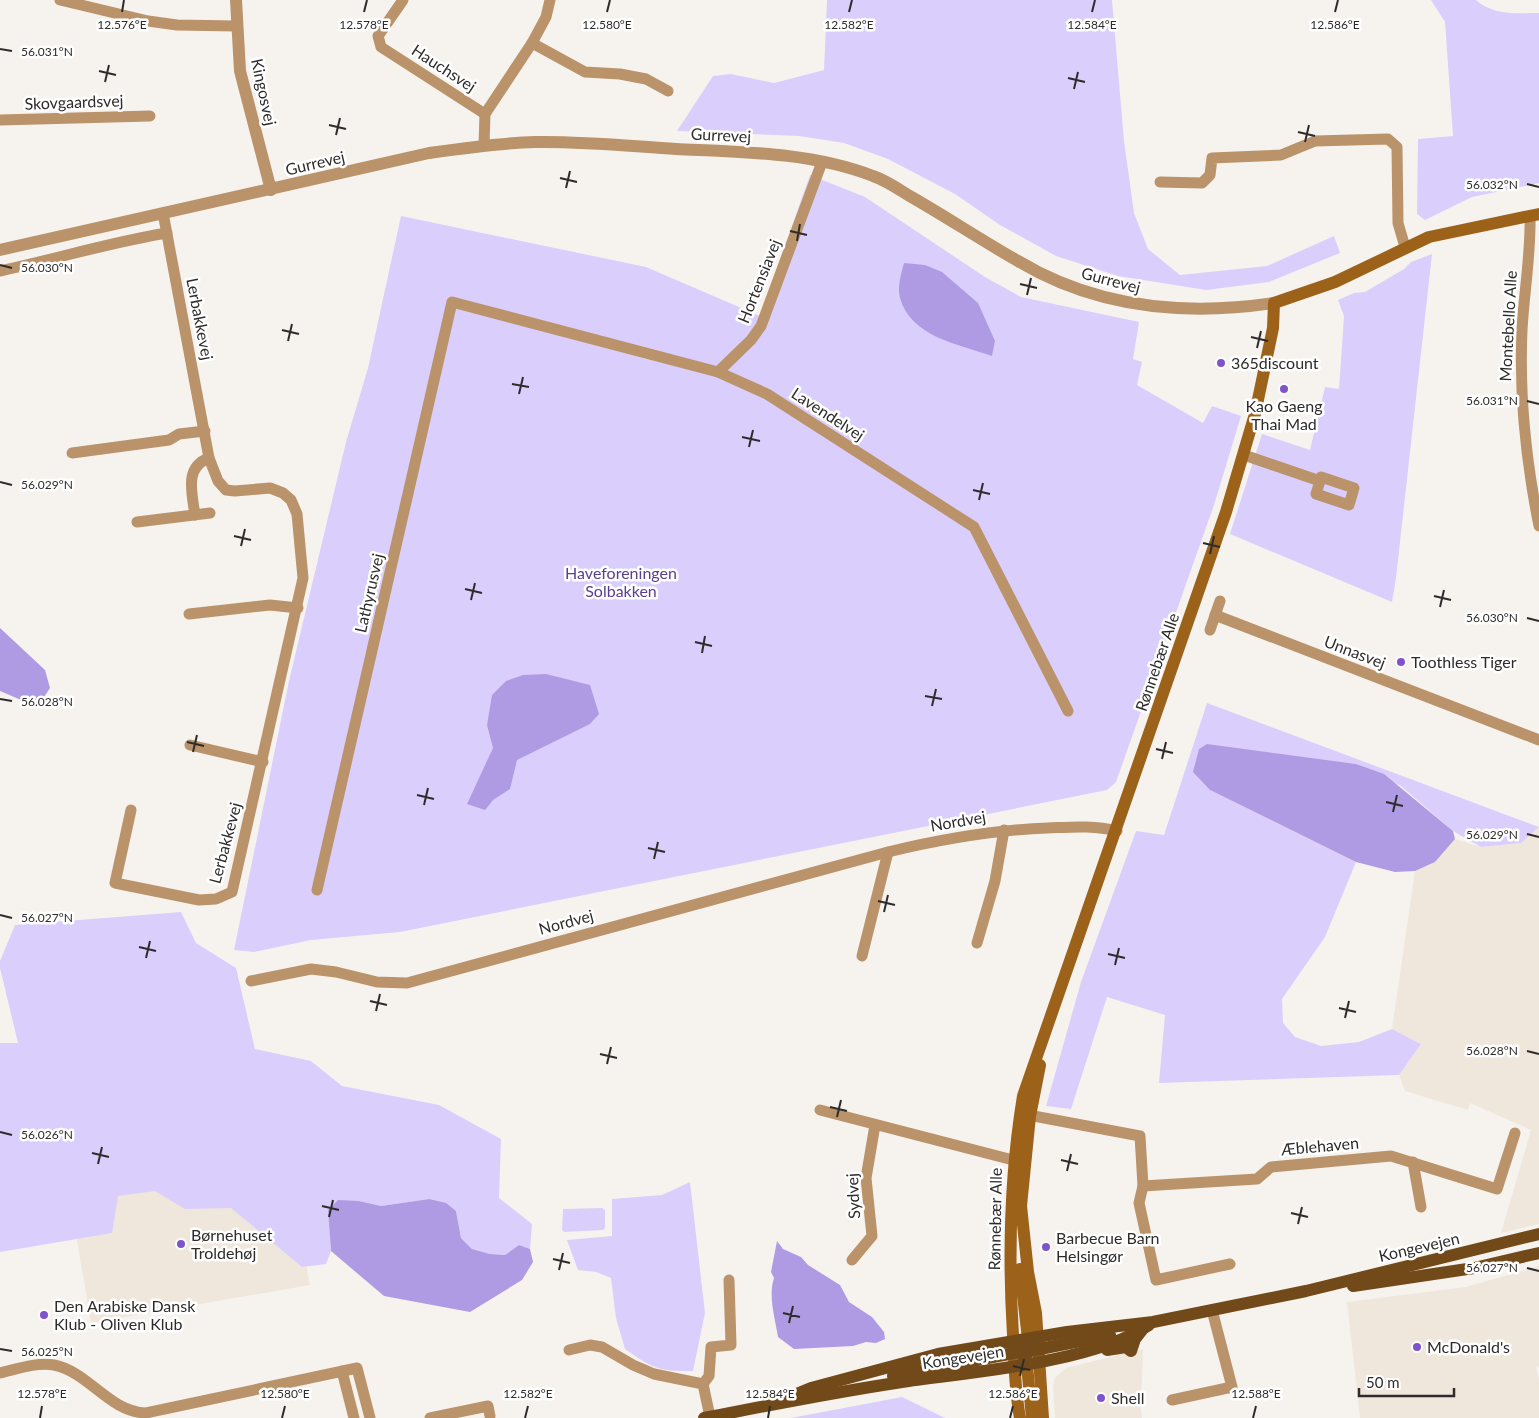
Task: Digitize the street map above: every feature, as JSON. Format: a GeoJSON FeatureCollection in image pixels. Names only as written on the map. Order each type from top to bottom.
{"type":"FeatureCollection","features":[{"type":"Feature","properties":{"kind":"main road","name":"Gurrevej"},"geometry":{"type":"LineString","coordinates":[[1274,302],[1335,282],[1405,247],[1454,230],[1534,215]]}},
{"type":"Feature","properties":{"kind":"main road","name":"Rønnebær Alle"},"geometry":{"type":"LineString","coordinates":[[1020,1418],[1026,1351],[1021,1206],[1025,1115],[1023,1096],[1117,831],[1244,455],[1268,357],[1274,302]]}},
{"type":"Feature","properties":{"kind":"main road","name":"Rønnebær Alle"},"geometry":{"type":"LineString","coordinates":[[1025,1115],[1013,1160],[1010,1206],[1010,1303],[1026,1351],[1044,1418]]}},
{"type":"Feature","properties":{"kind":"main road","name":"Kongevejen"},"geometry":{"type":"LineString","coordinates":[[1306,1292],[1539,1234]]}},
{"type":"Feature","properties":{"kind":"main road","name":"Kongevejen"},"geometry":{"type":"LineString","coordinates":[[707,1417],[814,1398],[1148,1326],[1212,1310],[1306,1292],[1474,1268],[1539,1252]]}},
{"type":"Feature","properties":{"kind":"main road","name":"Kongevejen"},"geometry":{"type":"LineString","coordinates":[[772,1404],[811,1388],[895,1364],[1026,1351],[1058,1358],[1113,1342],[1148,1326]]}},
{"type":"Feature","properties":{"kind":"main road"},"geometry":{"type":"LineString","coordinates":[[1026,1351],[1032,1418]]}},
{"type":"Feature","properties":{"kind":"street"},"geometry":{"type":"LineString","coordinates":[[60,0],[148,21],[177,25],[236,26]]}},
{"type":"Feature","properties":{"kind":"street","name":"Kingosvej"},"geometry":{"type":"LineString","coordinates":[[236,0],[240,71],[271,190]]}},
{"type":"Feature","properties":{"kind":"street","name":"Hauchsvej"},"geometry":{"type":"LineString","coordinates":[[403,0],[378,36],[381,47],[485,114]]}},
{"type":"Feature","properties":{"kind":"street"},"geometry":{"type":"LineString","coordinates":[[484,145],[485,114],[532,43],[546,17],[550,0]]}},
{"type":"Feature","properties":{"kind":"street"},"geometry":{"type":"LineString","coordinates":[[532,43],[584,72],[620,74],[646,79],[668,91]]}},
{"type":"Feature","properties":{"kind":"street","name":"Skovgaardsvej"},"geometry":{"type":"LineString","coordinates":[[0,120],[150,116]]}},
{"type":"Feature","properties":{"kind":"street"},"geometry":{"type":"LineString","coordinates":[[1160,182],[1202,183],[1210,176],[1212,158],[1281,155],[1315,141],[1388,139],[1398,147],[1398,223],[1405,247]]}},
{"type":"Feature","properties":{"kind":"street","name":"Gurrevej"},"geometry":{"type":"LineString","coordinates":[[0,250],[429,153],[484,145],[537,142],[761,153],[822,162],[873,176],[938,211],[1019,262],[1052,279],[1086,292],[1158,307],[1197,310],[1236,308],[1274,302]]}},
{"type":"Feature","properties":{"kind":"street","name":"Hortensiavej"},"geometry":{"type":"LineString","coordinates":[[718,372],[751,340],[762,326],[822,162]]}},
{"type":"Feature","properties":{"kind":"street","name":"Lerbakkevej"},"geometry":{"type":"LineString","coordinates":[[131,810],[116,883],[199,900],[216,899],[232,892],[298,608],[303,578],[297,514],[291,500],[283,493],[270,488],[235,492],[226,490],[218,482],[209,458],[163,213]]}},
{"type":"Feature","properties":{"kind":"street","name":"Montebello Alle"},"geometry":{"type":"LineString","coordinates":[[1534,215],[1522,329],[1521,387],[1528,472],[1539,526]]}},
{"type":"Feature","properties":{"kind":"street"},"geometry":{"type":"LineString","coordinates":[[0,271],[67,257],[128,240],[167,233]]}},
{"type":"Feature","properties":{"kind":"street","name":"Lavendelvej"},"geometry":{"type":"LineString","coordinates":[[452,302],[695,368],[718,372],[767,394],[974,527],[1068,711]]}},
{"type":"Feature","properties":{"kind":"street","name":"Lathyrusvej"},"geometry":{"type":"LineString","coordinates":[[317,890],[452,302]]}},
{"type":"Feature","properties":{"kind":"street"},"geometry":{"type":"LineString","coordinates":[[72,453],[169,440],[179,434],[205,431]]}},
{"type":"Feature","properties":{"kind":"street"},"geometry":{"type":"LineString","coordinates":[[1244,455],[1320,481]]}},
{"type":"Feature","properties":{"kind":"street"},"geometry":{"type":"LineString","coordinates":[[195,515],[191,483],[198,462],[209,458]]}},
{"type":"Feature","properties":{"kind":"street"},"geometry":{"type":"LineString","coordinates":[[137,522],[210,513]]}},
{"type":"Feature","properties":{"kind":"street"},"geometry":{"type":"LineString","coordinates":[[1210,630],[1220,601]]}},
{"type":"Feature","properties":{"kind":"street"},"geometry":{"type":"LineString","coordinates":[[189,614],[270,605],[298,608]]}},
{"type":"Feature","properties":{"kind":"street","name":"Unnasvej"},"geometry":{"type":"LineString","coordinates":[[1215,615],[1539,740]]}},
{"type":"Feature","properties":{"kind":"street"},"geometry":{"type":"LineString","coordinates":[[190,745],[263,762]]}},
{"type":"Feature","properties":{"kind":"street","name":"Nordvej"},"geometry":{"type":"LineString","coordinates":[[250,981],[311,969],[336,972],[377,982],[407,983],[953,836],[1004,830],[1096,825],[1117,831]]}},
{"type":"Feature","properties":{"kind":"street","name":"Nordvej"},"geometry":{"type":"LineString","coordinates":[[977,943],[995,881],[1004,830]]}},
{"type":"Feature","properties":{"kind":"street"},"geometry":{"type":"LineString","coordinates":[[862,956],[888,852]]}},
{"type":"Feature","properties":{"kind":"street"},"geometry":{"type":"LineString","coordinates":[[820,1110],[1013,1160]]}},
{"type":"Feature","properties":{"kind":"street"},"geometry":{"type":"LineString","coordinates":[[1025,1115],[1140,1136],[1143,1186],[1139,1203],[1156,1280],[1230,1264]]}},
{"type":"Feature","properties":{"kind":"street","name":"Sydvej"},"geometry":{"type":"LineString","coordinates":[[852,1260],[872,1236],[866,1178],[875,1125]]}},
{"type":"Feature","properties":{"kind":"street","name":"Æblehaven"},"geometry":{"type":"LineString","coordinates":[[1143,1186],[1257,1179],[1271,1167],[1391,1156],[1497,1189],[1515,1132]]}},
{"type":"Feature","properties":{"kind":"street"},"geometry":{"type":"LineString","coordinates":[[1413,1162],[1421,1207]]}},
{"type":"Feature","properties":{"kind":"street","name":"Kongevejen"},"geometry":{"type":"LineString","coordinates":[[707,1417],[704,1384],[708,1376],[711,1348],[731,1345],[729,1280]]}},
{"type":"Feature","properties":{"kind":"street"},"geometry":{"type":"LineString","coordinates":[[1172,1400],[1232,1387],[1212,1310]]}},
{"type":"Feature","properties":{"kind":"street"},"geometry":{"type":"LineString","coordinates":[[569,1350],[590,1345],[602,1347],[633,1365],[654,1374],[704,1384]]}},
{"type":"Feature","properties":{"kind":"street"},"geometry":{"type":"LineString","coordinates":[[0,1373],[40,1364],[66,1368],[121,1407],[135,1413],[146,1413],[357,1368],[370,1418]]}},
{"type":"Feature","properties":{"kind":"street"},"geometry":{"type":"LineString","coordinates":[[342,1371],[354,1418]]}},
{"type":"Feature","properties":{"kind":"street"},"geometry":{"type":"LineString","coordinates":[[430,1418],[488,1406],[490,1416]]}},
{"type":"Feature","properties":{"kind":"shaded area"},"geometry":{"type":"Polygon","coordinates":[[[904,263],[925,265],[942,272],[978,303],[995,341],[992,356],[937,337],[914,322],[906,311],[899,294],[904,263]]]}},
{"type":"Feature","properties":{"kind":"shaded area"},"geometry":{"type":"Polygon","coordinates":[[[0,628],[45,670],[50,688],[40,703],[33,705],[0,691],[0,628]]]}},
{"type":"Feature","properties":{"kind":"shaded area"},"geometry":{"type":"Polygon","coordinates":[[[546,674],[590,685],[599,714],[590,724],[517,760],[510,789],[493,800],[485,810],[467,804],[493,748],[487,725],[492,695],[506,681],[523,675],[546,674]]]}},
{"type":"Feature","properties":{"kind":"shaded area"},"geometry":{"type":"Polygon","coordinates":[[[1207,744],[1356,764],[1384,774],[1453,831],[1455,839],[1435,862],[1415,871],[1395,872],[1356,862],[1210,790],[1193,772],[1199,749],[1207,744]]]}},
{"type":"Feature","properties":{"kind":"shaded area"},"geometry":{"type":"Polygon","coordinates":[[[1539,827],[1539,1224],[1501,1233],[1531,1130],[1470,1103],[1468,1110],[1405,1091],[1399,1075],[1421,1044],[1392,1029],[1415,871],[1435,862],[1455,839],[1481,847],[1521,843],[1539,827]]]}},
{"type":"Feature","properties":{"kind":"shaded area","name":"Børnehuset Troldehøj"},"geometry":{"type":"Polygon","coordinates":[[[188,1167],[305,1259],[310,1285],[91,1323],[75,1229],[118,1174],[188,1167]]]}},
{"type":"Feature","properties":{"kind":"shaded area"},"geometry":{"type":"Polygon","coordinates":[[[429,1199],[446,1203],[456,1211],[461,1238],[472,1249],[490,1254],[505,1255],[519,1245],[530,1249],[533,1262],[522,1280],[470,1312],[384,1296],[331,1251],[328,1210],[338,1200],[359,1201],[381,1206],[429,1199]]]}},
{"type":"Feature","properties":{"kind":"shaded area"},"geometry":{"type":"Polygon","coordinates":[[[777,1241],[783,1249],[801,1257],[808,1265],[840,1285],[849,1302],[872,1317],[884,1332],[885,1339],[876,1343],[866,1342],[853,1346],[794,1349],[778,1337],[772,1300],[774,1278],[771,1272],[777,1241]]]}},
{"type":"Feature","properties":{"kind":"shaded area"},"geometry":{"type":"Polygon","coordinates":[[[1539,1266],[1539,1366],[1536,1367],[1539,1379],[1539,1418],[1360,1418],[1347,1302],[1466,1287],[1539,1266]]]}},
{"type":"Feature","properties":{"kind":"shaded area"},"geometry":{"type":"Polygon","coordinates":[[[1143,1349],[1142,1418],[1055,1418],[1053,1386],[1055,1378],[1066,1368],[1143,1349]]]}},
{"type":"Feature","properties":{"kind":"green space"},"geometry":{"type":"Polygon","coordinates":[[[827,0],[1112,0],[1124,141],[1134,213],[1148,249],[1180,275],[1267,266],[1334,236],[1340,253],[1269,282],[1206,290],[1118,276],[1056,256],[1000,225],[955,194],[888,159],[844,143],[799,136],[677,131],[713,76],[731,74],[774,83],[824,70],[827,0]]]}},
{"type":"Feature","properties":{"kind":"green space"},"geometry":{"type":"Polygon","coordinates":[[[1431,0],[1476,0],[1490,9],[1506,13],[1539,13],[1539,183],[1472,197],[1425,220],[1417,214],[1418,139],[1453,136],[1445,22],[1431,0]]]}},
{"type":"Feature","properties":{"kind":"green space","name":"Haveforeningen Solbakken"},"geometry":{"type":"Polygon","coordinates":[[[810,175],[865,197],[985,277],[1021,297],[1139,322],[1133,359],[1142,362],[1137,385],[1203,423],[1212,406],[1241,416],[1214,505],[1116,782],[1107,790],[400,932],[311,940],[254,952],[234,950],[289,681],[346,442],[368,368],[401,216],[646,267],[760,316],[810,175]]]}},
{"type":"Feature","properties":{"kind":"green space"},"geometry":{"type":"Polygon","coordinates":[[[1432,254],[1392,602],[1230,534],[1262,434],[1310,450],[1325,387],[1339,389],[1344,316],[1338,300],[1354,293],[1365,292],[1404,269],[1411,262],[1432,254]]]}},
{"type":"Feature","properties":{"kind":"green space"},"geometry":{"type":"Polygon","coordinates":[[[1207,703],[1539,827],[1521,843],[1481,847],[1453,831],[1401,786],[1356,764],[1295,758],[1210,790],[1356,862],[1325,937],[1282,999],[1283,1023],[1295,1037],[1321,1046],[1359,1042],[1392,1029],[1421,1044],[1399,1075],[1159,1083],[1165,1015],[1107,997],[1071,1109],[1046,1106],[1081,982],[1136,831],[1164,835],[1207,703]]]}},
{"type":"Feature","properties":{"kind":"green space"},"geometry":{"type":"Polygon","coordinates":[[[181,912],[196,943],[236,968],[255,1049],[311,1061],[342,1086],[439,1105],[501,1139],[499,1198],[532,1224],[530,1249],[519,1245],[505,1255],[490,1254],[472,1249],[461,1238],[456,1211],[429,1199],[381,1206],[359,1201],[328,1210],[331,1251],[326,1264],[302,1267],[231,1208],[185,1209],[155,1191],[118,1196],[112,1233],[0,1252],[0,1043],[18,1043],[0,968],[0,961],[15,925],[181,912]]]}},
{"type":"Feature","properties":{"kind":"green space"},"geometry":{"type":"Polygon","coordinates":[[[690,1182],[705,1313],[693,1371],[656,1368],[625,1349],[616,1318],[611,1278],[596,1272],[578,1270],[567,1240],[612,1236],[612,1199],[662,1195],[690,1182]]]}},
{"type":"Feature","properties":{"kind":"green space"},"geometry":{"type":"Polygon","coordinates":[[[602,1208],[605,1210],[605,1228],[603,1230],[564,1232],[562,1230],[563,1209],[602,1208]]]}},
{"type":"Feature","properties":{"kind":"green space"},"geometry":{"type":"Polygon","coordinates":[[[902,1397],[945,1418],[791,1418],[902,1397]]]}},
{"type":"Feature","properties":{"kind":"place","name":"365discount"},"geometry":{"type":"Point","coordinates":[1221,363]}},
{"type":"Feature","properties":{"kind":"place","name":"Kao Gaeng Thai Mad"},"geometry":{"type":"Point","coordinates":[1284,389]}},
{"type":"Feature","properties":{"kind":"place","name":"Toothless Tiger"},"geometry":{"type":"Point","coordinates":[1401,662]}},
{"type":"Feature","properties":{"kind":"place","name":"Børnehuset Troldehøj"},"geometry":{"type":"Point","coordinates":[181,1244]}},
{"type":"Feature","properties":{"kind":"place","name":"Barbecue Barn Helsingør"},"geometry":{"type":"Point","coordinates":[1046,1247]}},
{"type":"Feature","properties":{"kind":"place","name":"Den Arabiske Dansk Klub - Oliven Klub"},"geometry":{"type":"Point","coordinates":[44,1315]}},
{"type":"Feature","properties":{"kind":"place","name":"McDonald's"},"geometry":{"type":"Point","coordinates":[1417,1347]}},
{"type":"Feature","properties":{"kind":"place","name":"Shell"},"geometry":{"type":"Point","coordinates":[1101,1398]}}]}
